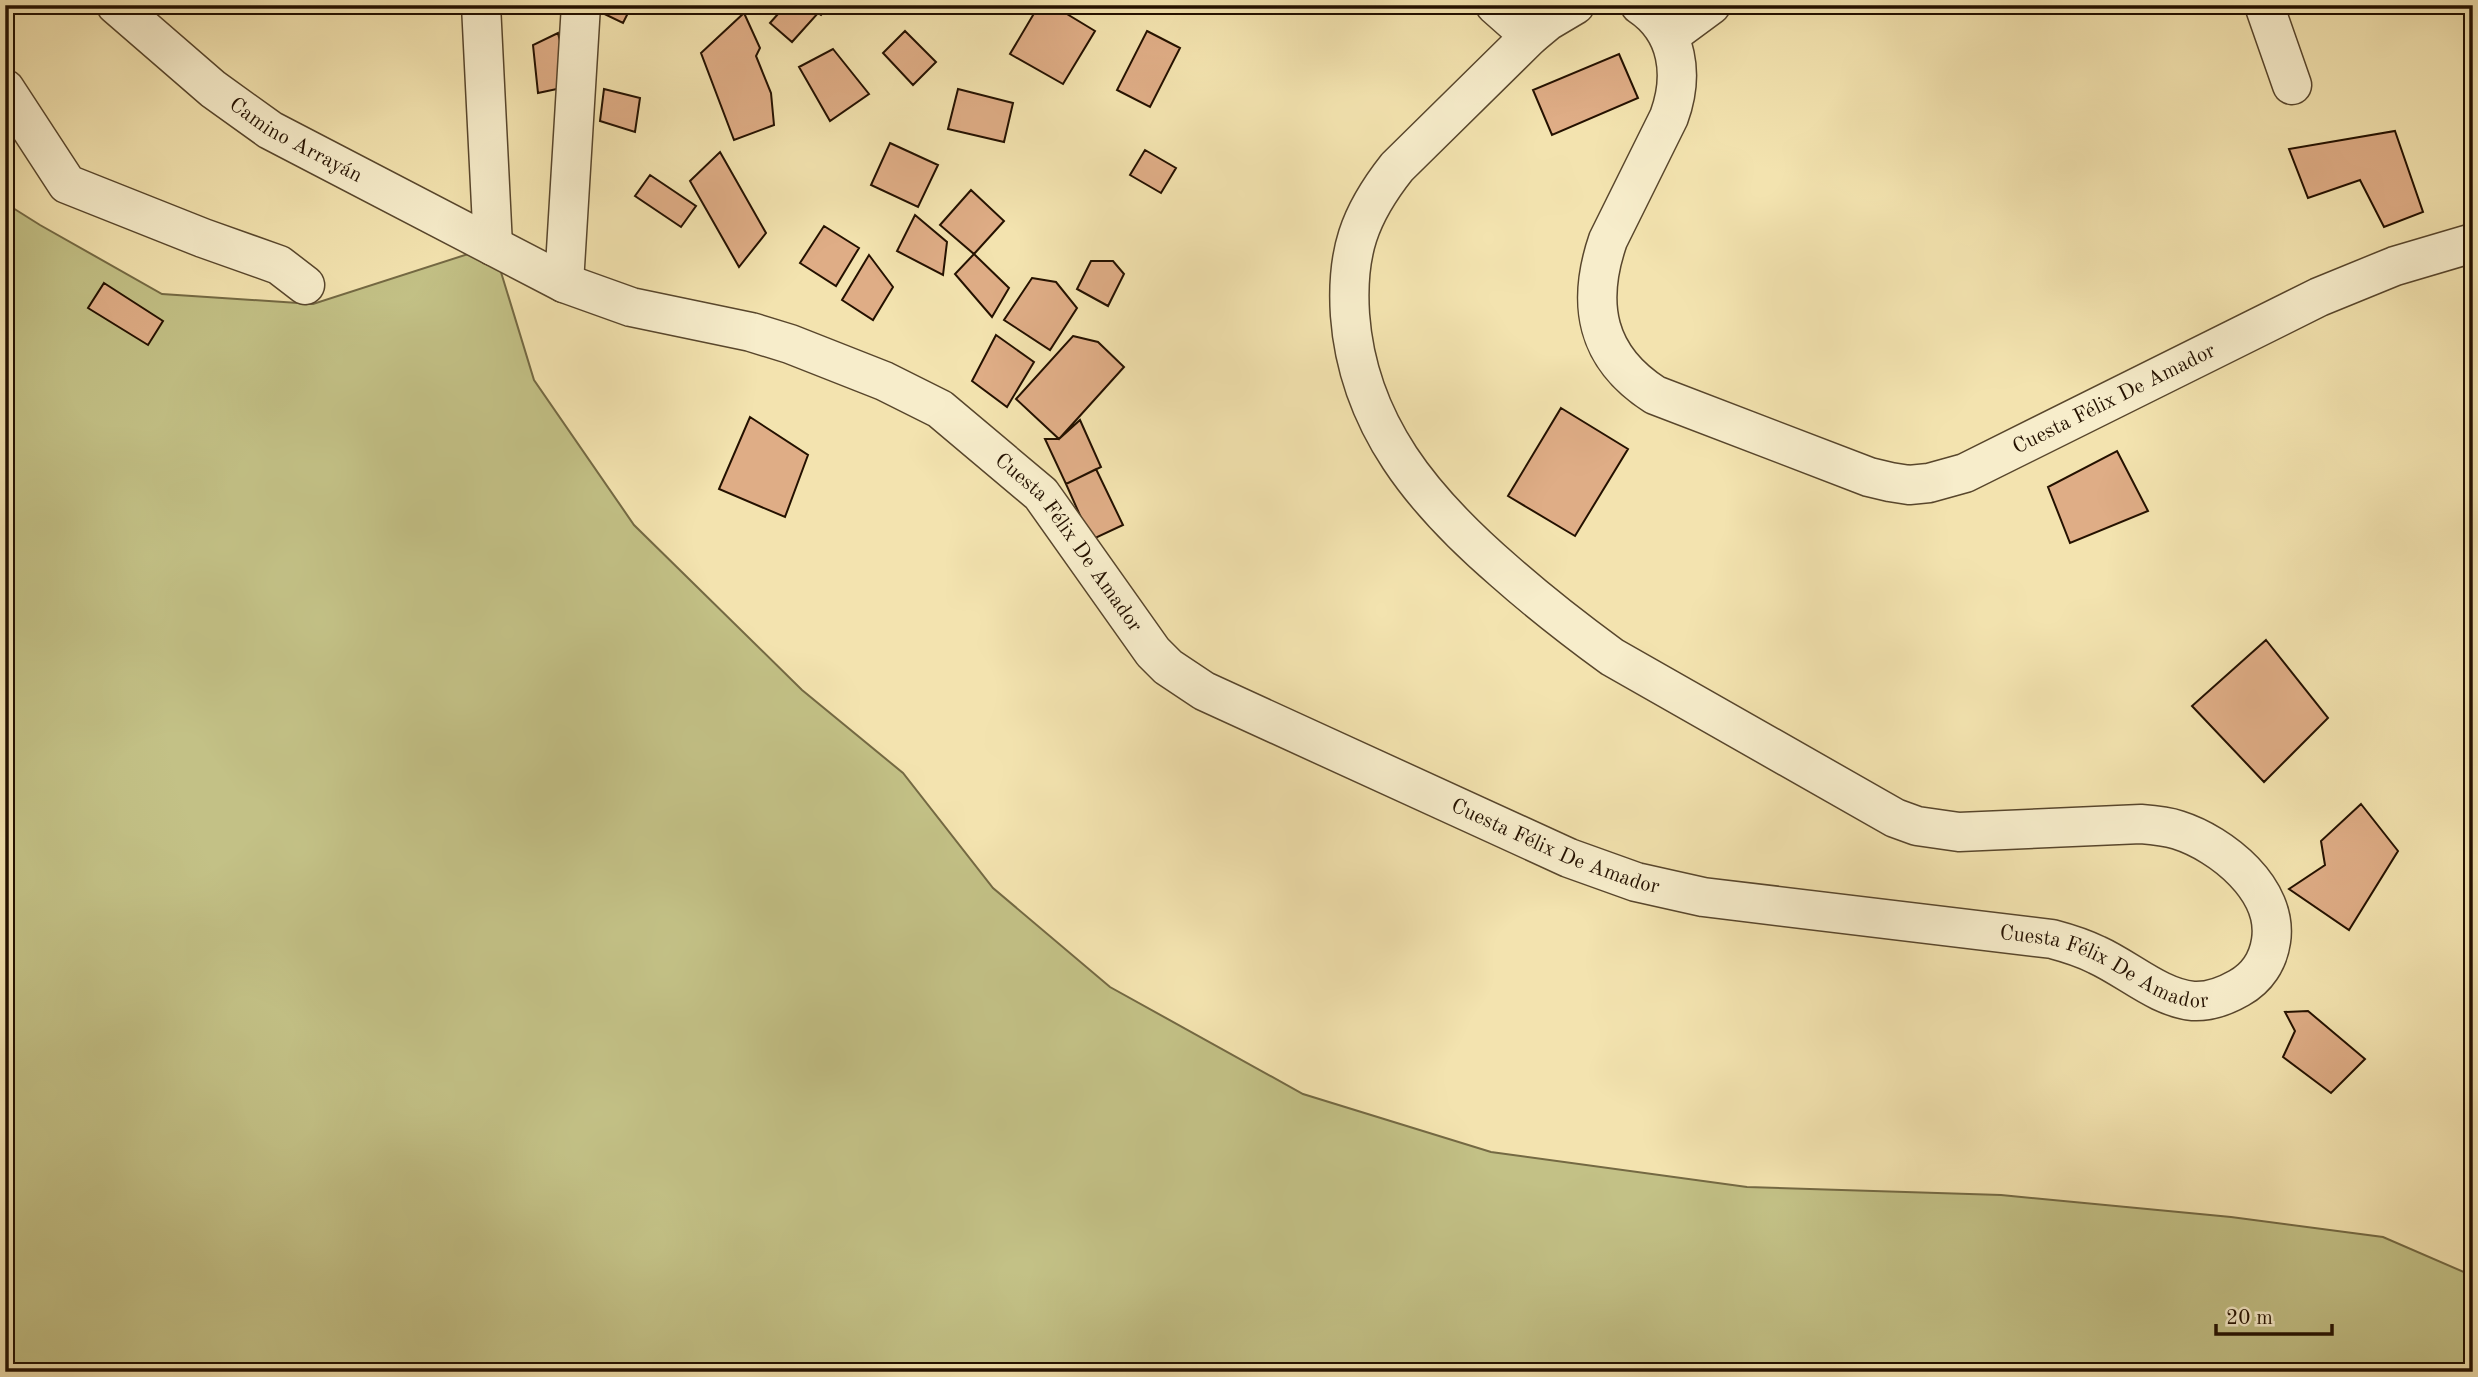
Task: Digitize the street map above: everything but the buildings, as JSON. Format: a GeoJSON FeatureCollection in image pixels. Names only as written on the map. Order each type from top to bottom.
{"type":"FeatureCollection","features":[{"type":"Feature","properties":{"kind":"street","name":"Camino Arrayán"},"geometry":{"type":"LineString","coordinates":[[116,5],[213,89],[270,130],[493,246]]}},
{"type":"Feature","properties":{"kind":"street"},"geometry":{"type":"LineString","coordinates":[[481,5],[493,246]]}},
{"type":"Feature","properties":{"kind":"street"},"geometry":{"type":"LineString","coordinates":[[564,283],[581,5]]}},
{"type":"Feature","properties":{"kind":"street"},"geometry":{"type":"LineString","coordinates":[[1495,5],[1530,36]]}},
{"type":"Feature","properties":{"kind":"street","name":"Cuesta Félix De Amador"},"geometry":{"type":"LineString","coordinates":[[493,246],[564,283],[631,307],[751,332],[790,344],[924,399],[958,422],[1041,494],[1141,637],[1168,667],[1185,680],[1569,858],[1636,882],[1703,897],[2052,939],[2097,954],[2174,997],[2193,1001],[2212,999],[2248,983],[2260,969],[2269,951],[2272,932],[2270,913],[2261,894],[2248,877],[2198,838],[2161,825],[1959,832],[1917,826],[1895,818],[1602,650],[1550,611],[1464,536],[1418,484],[1382,429],[1358,369],[1349,302],[1350,270],[1355,241],[1366,212],[1397,167],[1530,36],[1548,21],[1575,5]]}},
{"type":"Feature","properties":{"kind":"street","name":"Cuesta Félix De Amador"},"geometry":{"type":"LineString","coordinates":[[1640,5],[1657,19],[1669,36],[1677,57],[1679,77],[1669,117],[1608,240],[1602,259],[1597,303],[1601,327],[1609,348],[1620,367],[1655,395],[1870,477],[1909,485],[1929,483],[1965,473],[2319,297],[2395,266],[2473,243]]}},
{"type":"Feature","properties":{"kind":"street"},"geometry":{"type":"LineString","coordinates":[[1669,36],[1711,5]]}},
{"type":"Feature","properties":{"kind":"street"},"geometry":{"type":"LineString","coordinates":[[2264,5],[2292,85]]}},
{"type":"Feature","properties":{"kind":"street"},"geometry":{"type":"LineString","coordinates":[[5,89],[67,184],[279,265],[305,285]]}},
{"type":"Feature","properties":{"kind":"shaded area"},"geometry":{"type":"Polygon","coordinates":[[[5,203],[162,294],[313,304],[493,246],[534,380],[634,525],[802,690],[903,773],[993,888],[1110,987],[1303,1094],[1491,1152],[1747,1187],[2001,1195],[2231,1217],[2383,1237],[2473,1276],[2473,1372],[5,1372],[5,203]]]}}]}
